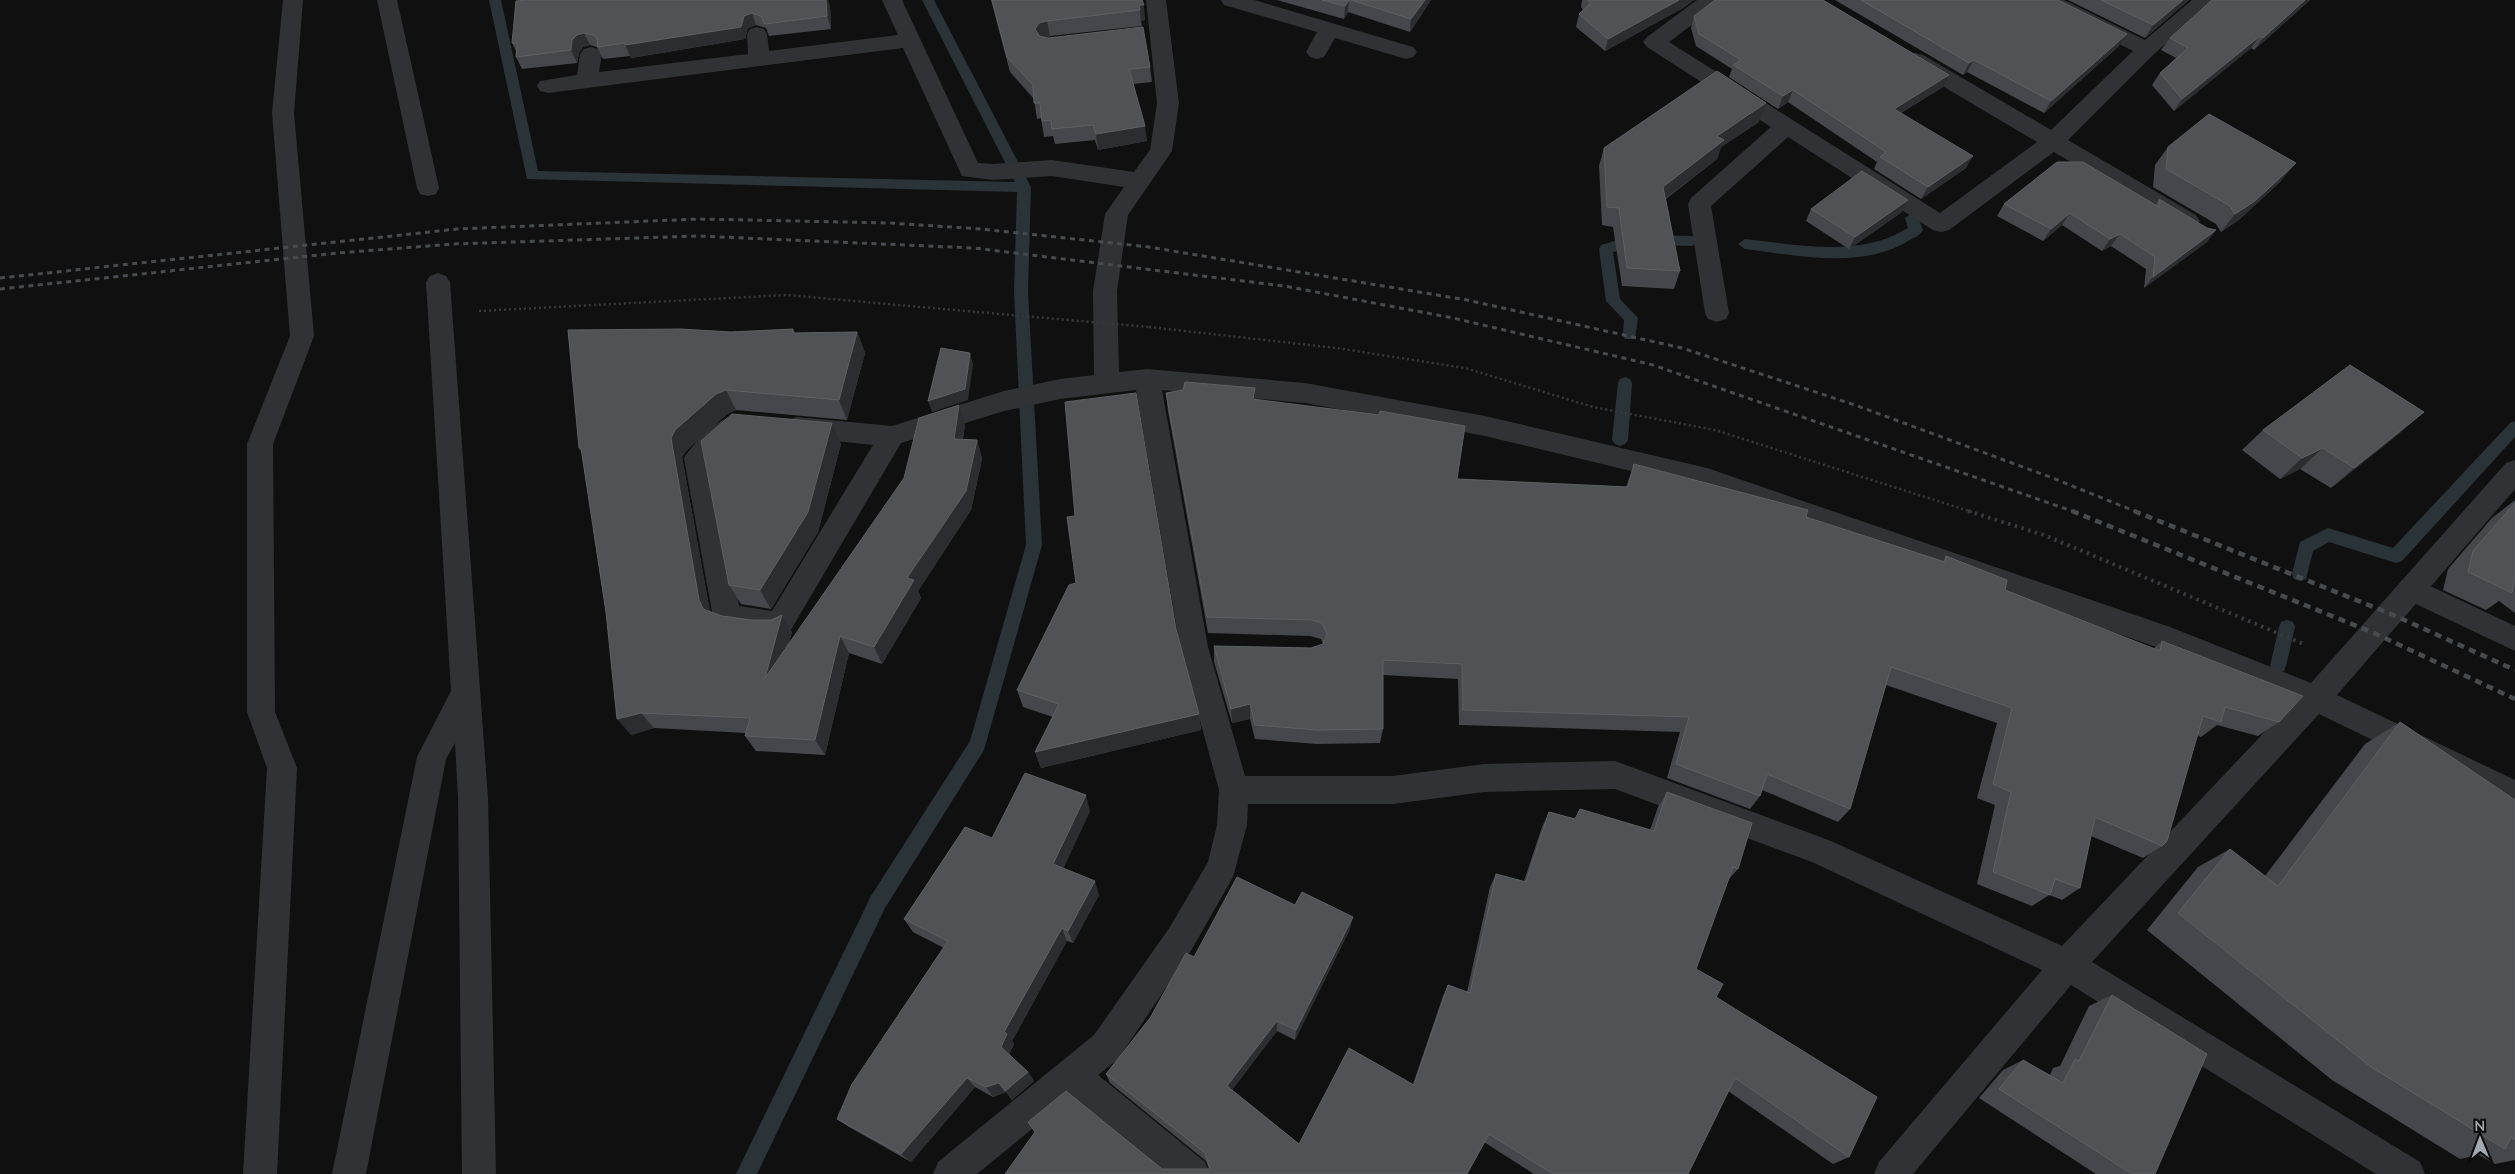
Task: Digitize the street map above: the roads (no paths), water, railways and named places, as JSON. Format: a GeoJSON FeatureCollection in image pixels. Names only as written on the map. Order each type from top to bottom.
{"type":"FeatureCollection","features":[{"type":"Feature","properties":{"kind":"street"},"geometry":{"type":"LineString","coordinates":[[260,1174],[282,768],[261,712],[260,444],[302,336],[283,114],[292,0]]}},
{"type":"Feature","properties":{"kind":"street"},"geometry":{"type":"LineString","coordinates":[[387,0],[428,188]]}},
{"type":"Feature","properties":{"kind":"street"},"geometry":{"type":"LineString","coordinates":[[892,0],[970,170],[993,172],[1052,168],[1139,181]]}},
{"type":"Feature","properties":{"kind":"street"},"geometry":{"type":"LineString","coordinates":[[1107,382],[1105,291],[1117,214],[1162,151],[1168,103],[1151,34],[1156,0]]}},
{"type":"Feature","properties":{"kind":"street"},"geometry":{"type":"LineString","coordinates":[[1231,0],[1406,52]]}},
{"type":"Feature","properties":{"kind":"street"},"geometry":{"type":"LineString","coordinates":[[1711,0],[1654,42],[1941,224],[2053,142],[2147,50],[2205,0]]}},
{"type":"Feature","properties":{"kind":"street"},"geometry":{"type":"LineString","coordinates":[[2047,0],[2147,50]]}},
{"type":"Feature","properties":{"kind":"street"},"geometry":{"type":"LineString","coordinates":[[1317,52],[1329,29]]}},
{"type":"Feature","properties":{"kind":"street"},"geometry":{"type":"LineString","coordinates":[[758,34],[759,60]]}},
{"type":"Feature","properties":{"kind":"street"},"geometry":{"type":"LineString","coordinates":[[548,86],[910,40]]}},
{"type":"Feature","properties":{"kind":"street"},"geometry":{"type":"LineString","coordinates":[[1901,51],[2207,232]]}},
{"type":"Feature","properties":{"kind":"street"},"geometry":{"type":"LineString","coordinates":[[587,81],[591,54]]}},
{"type":"Feature","properties":{"kind":"street"},"geometry":{"type":"LineString","coordinates":[[1717,313],[1698,204],[1786,126]]}},
{"type":"Feature","properties":{"kind":"street"},"geometry":{"type":"LineString","coordinates":[[438,282],[472,798],[479,1174]]}},
{"type":"Feature","properties":{"kind":"street"},"geometry":{"type":"LineString","coordinates":[[950,1174],[1106,1047],[1181,938],[1222,867],[1232,825],[1234,790],[1209,647],[1147,379]]}},
{"type":"Feature","properties":{"kind":"street"},"geometry":{"type":"LineString","coordinates":[[892,436],[779,624],[727,617],[697,458],[737,422],[892,436],[1004,401],[1060,389],[1107,382],[1147,379],[1305,393],[1485,426],[1707,479],[2170,639],[2315,698],[2515,795]]}},
{"type":"Feature","properties":{"kind":"street"},"geometry":{"type":"LineString","coordinates":[[1891,1174],[2067,965],[2315,698],[2515,471]]}},
{"type":"Feature","properties":{"kind":"street"},"geometry":{"type":"LineString","coordinates":[[2411,589],[2515,639]]}},
{"type":"Feature","properties":{"kind":"street"},"geometry":{"type":"LineString","coordinates":[[349,1174],[432,757],[465,693]]}},
{"type":"Feature","properties":{"kind":"street"},"geometry":{"type":"LineString","coordinates":[[1234,790],[1393,790],[1484,778],[1615,775],[1820,851],[2067,965],[2408,1174]]}},
{"type":"Feature","properties":{"kind":"street"},"geometry":{"type":"LineString","coordinates":[[1072,1075],[1193,1174]]}},
{"type":"Feature","properties":{"kind":"waterway"},"geometry":{"type":"LineString","coordinates":[[495,0],[532,176],[1024,187]]}},
{"type":"Feature","properties":{"kind":"waterway"},"geometry":{"type":"LineString","coordinates":[[928,0],[1024,187]]}},
{"type":"Feature","properties":{"kind":"waterway"},"geometry":{"type":"LineString","coordinates":[[746,1174],[878,902],[978,744],[1034,545],[1021,292],[1024,187]]}},
{"type":"Feature","properties":{"kind":"waterway"},"geometry":{"type":"LineString","coordinates":[[1745,244],[1811,251],[1856,252],[1898,241],[1916,230],[1912,218]]}},
{"type":"Feature","properties":{"kind":"waterway"},"geometry":{"type":"LineString","coordinates":[[1630,335],[1631,318],[1613,301],[1606,249],[1628,242],[1659,239],[1692,241]]}},
{"type":"Feature","properties":{"kind":"waterway"},"geometry":{"type":"LineString","coordinates":[[1620,440],[1625,383]]}},
{"type":"Feature","properties":{"kind":"waterway"},"geometry":{"type":"LineString","coordinates":[[2300,574],[2306,547],[2328,535],[2396,556],[2515,427]]}},
{"type":"Feature","properties":{"kind":"waterway"},"geometry":{"type":"LineString","coordinates":[[2278,666],[2287,627]]}},
{"type":"Feature","properties":{"kind":"railway"},"geometry":{"type":"LineString","coordinates":[[0,278],[457,229],[699,219],[890,223],[981,229],[1149,247],[1467,300],[1682,348],[1855,405],[2050,477],[2137,512]]}},
{"type":"Feature","properties":{"kind":"railway"},"geometry":{"type":"LineString","coordinates":[[0,289],[338,253],[453,244],[698,236],[974,248],[1284,286],[1453,318],[1653,365],[2075,512]]}},
{"type":"Feature","properties":{"kind":"railway"},"geometry":{"type":"LineString","coordinates":[[2072,511],[2374,633],[2515,699]]}},
{"type":"Feature","properties":{"kind":"railway"},"geometry":{"type":"LineString","coordinates":[[2134,511],[2391,614],[2515,670]]}}]}
